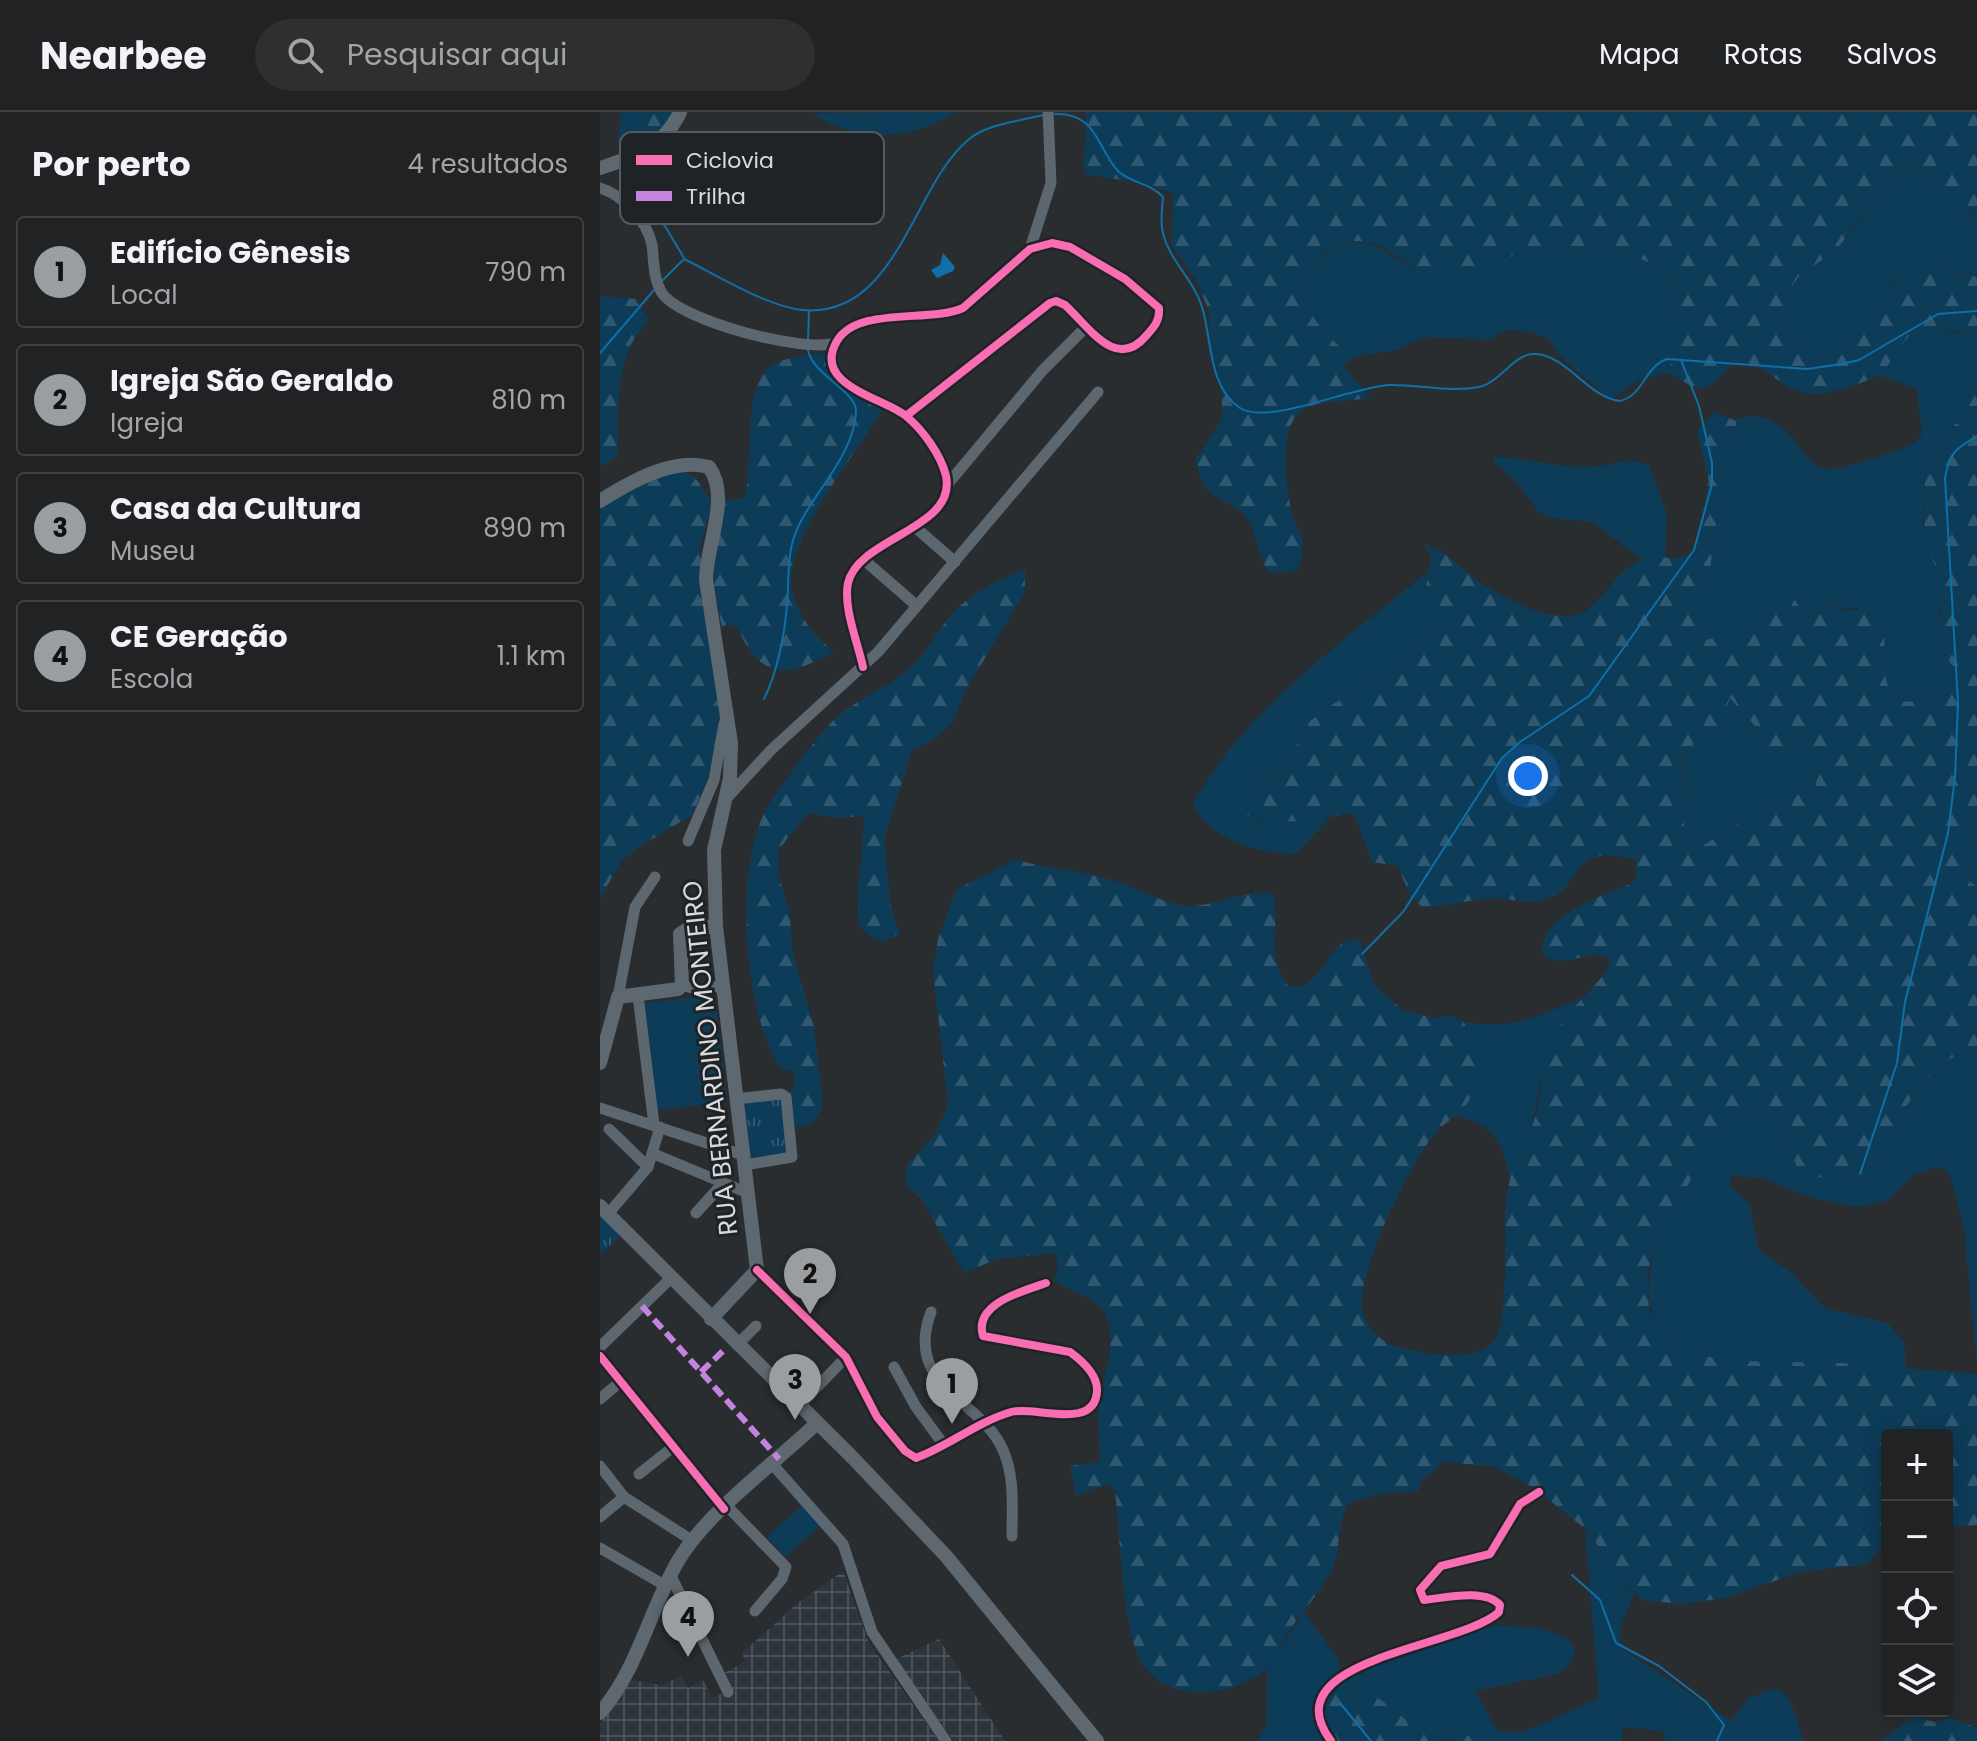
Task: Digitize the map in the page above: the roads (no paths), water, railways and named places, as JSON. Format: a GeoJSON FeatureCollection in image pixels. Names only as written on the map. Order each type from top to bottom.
{"type":"FeatureCollection","features":[{"type":"Feature","properties":{"kind":"main road"},"geometry":{"type":"LineString","coordinates":[[668,132],[680,112]]}},
{"type":"Feature","properties":{"kind":"main road"},"geometry":{"type":"LineString","coordinates":[[600,168],[620,159]]}},
{"type":"Feature","properties":{"kind":"main road","name":"RUA BERNARDINO MONTEIRO"},"geometry":{"type":"LineString","coordinates":[[600,501],[640,480],[685,465],[709,467],[716,476],[717,508],[706,561],[706,580],[726,699],[732,762],[714,850],[716,926],[757,1270]]}},
{"type":"Feature","properties":{"kind":"main road"},"geometry":{"type":"LineString","coordinates":[[600,1063],[618,997],[666,993],[682,985],[680,934],[688,929],[716,926]]}},
{"type":"Feature","properties":{"kind":"main road"},"geometry":{"type":"LineString","coordinates":[[604,1210],[956,1567],[1097,1741]]}},
{"type":"Feature","properties":{"kind":"main road"},"geometry":{"type":"LineString","coordinates":[[711,1319],[757,1270]]}},
{"type":"Feature","properties":{"kind":"main road"},"geometry":{"type":"LineString","coordinates":[[600,1713],[622,1684],[668,1581],[693,1541],[817,1423]]}},
{"type":"Feature","properties":{"kind":"street"},"geometry":{"type":"LineString","coordinates":[[1030,249],[1051,183],[1048,112]]}},
{"type":"Feature","properties":{"kind":"street"},"geometry":{"type":"LineString","coordinates":[[600,188],[614,193],[620,200]]}},
{"type":"Feature","properties":{"kind":"street"},"geometry":{"type":"LineString","coordinates":[[641,224],[663,295],[692,313],[806,346],[835,343],[856,326],[882,318],[931,317],[963,308],[1030,249],[1052,243],[1070,247],[1135,286],[1159,308],[1154,327],[1128,352],[1112,348],[1061,302],[1050,303],[906,416]]}},
{"type":"Feature","properties":{"kind":"street"},"geometry":{"type":"LineString","coordinates":[[863,667],[847,589],[854,570],[863,559],[915,527],[938,507],[947,485],[1043,370],[1087,326]]}},
{"type":"Feature","properties":{"kind":"street"},"geometry":{"type":"LineString","coordinates":[[835,343],[833,366],[846,384],[906,416],[940,460],[947,485]]}},
{"type":"Feature","properties":{"kind":"street"},"geometry":{"type":"LineString","coordinates":[[725,800],[771,750],[863,667],[1098,392]]}},
{"type":"Feature","properties":{"kind":"street"},"geometry":{"type":"LineString","coordinates":[[915,527],[955,562]]}},
{"type":"Feature","properties":{"kind":"street"},"geometry":{"type":"LineString","coordinates":[[863,559],[917,606]]}},
{"type":"Feature","properties":{"kind":"street"},"geometry":{"type":"LineString","coordinates":[[688,841],[717,770],[726,699]]}},
{"type":"Feature","properties":{"kind":"street"},"geometry":{"type":"LineString","coordinates":[[618,997],[635,907],[655,877]]}},
{"type":"Feature","properties":{"kind":"street"},"geometry":{"type":"LineString","coordinates":[[682,985],[695,989],[722,986]]}},
{"type":"Feature","properties":{"kind":"street"},"geometry":{"type":"LineString","coordinates":[[604,1210],[648,1167],[654,1154],[657,1126],[638,996]]}},
{"type":"Feature","properties":{"kind":"street"},"geometry":{"type":"LineString","coordinates":[[600,1108],[657,1126],[744,1160],[792,1157],[786,1097],[781,1094],[736,1099]]}},
{"type":"Feature","properties":{"kind":"street"},"geometry":{"type":"LineString","coordinates":[[609,1129],[648,1167]]}},
{"type":"Feature","properties":{"kind":"street"},"geometry":{"type":"LineString","coordinates":[[654,1154],[748,1193]]}},
{"type":"Feature","properties":{"kind":"street"},"geometry":{"type":"LineString","coordinates":[[696,1213],[723,1183]]}},
{"type":"Feature","properties":{"kind":"street"},"geometry":{"type":"LineString","coordinates":[[757,1270],[846,1357],[877,1417],[905,1451],[919,1457],[982,1425],[1019,1411],[1084,1412],[1095,1400],[1097,1390],[1094,1379],[1070,1352],[983,1336],[982,1320],[996,1304],[1046,1283]]}},
{"type":"Feature","properties":{"kind":"street"},"geometry":{"type":"LineString","coordinates":[[600,1347],[671,1278]]}},
{"type":"Feature","properties":{"kind":"street"},"geometry":{"type":"LineString","coordinates":[[931,1312],[924,1338],[927,1357],[946,1389],[996,1438],[1007,1461],[1012,1485],[1012,1536]]}},
{"type":"Feature","properties":{"kind":"street"},"geometry":{"type":"LineString","coordinates":[[737,1345],[756,1326]]}},
{"type":"Feature","properties":{"kind":"street"},"geometry":{"type":"LineString","coordinates":[[600,1356],[726,1508],[786,1567],[782,1579],[755,1611]]}},
{"type":"Feature","properties":{"kind":"street"},"geometry":{"type":"LineString","coordinates":[[799,1406],[846,1357]]}},
{"type":"Feature","properties":{"kind":"street"},"geometry":{"type":"LineString","coordinates":[[894,1367],[911,1398],[944,1445]]}},
{"type":"Feature","properties":{"kind":"street"},"geometry":{"type":"LineString","coordinates":[[600,1399],[620,1382]]}},
{"type":"Feature","properties":{"kind":"street"},"geometry":{"type":"LineString","coordinates":[[639,1474],[673,1447]]}},
{"type":"Feature","properties":{"kind":"street"},"geometry":{"type":"LineString","coordinates":[[773,1465],[843,1544],[872,1632],[946,1741]]}},
{"type":"Feature","properties":{"kind":"street"},"geometry":{"type":"LineString","coordinates":[[600,1466],[624,1497],[693,1541]]}},
{"type":"Feature","properties":{"kind":"street"},"geometry":{"type":"LineString","coordinates":[[1331,1741],[1319,1721],[1319,1701],[1329,1685],[1348,1670],[1448,1636],[1499,1612],[1500,1605],[1496,1600],[1472,1596],[1424,1600],[1420,1590],[1441,1566],[1490,1554],[1520,1504],[1539,1492]]}},
{"type":"Feature","properties":{"kind":"street"},"geometry":{"type":"LineString","coordinates":[[600,1517],[624,1497]]}},
{"type":"Feature","properties":{"kind":"street"},"geometry":{"type":"LineString","coordinates":[[600,1548],[668,1581],[728,1692]]}},
{"type":"Feature","properties":{"kind":"water"},"geometry":{"type":"Polygon","coordinates":[[[943,253],[955,267],[937,278],[931,270],[940,265],[943,253]]]}},
{"type":"Feature","properties":{"kind":"waterway"},"geometry":{"type":"LineString","coordinates":[[1055,114],[1069,115],[1088,125],[1118,171],[1163,197],[1161,220],[1166,243],[1202,307],[1213,362],[1222,388],[1240,408],[1250,412],[1277,411],[1388,385],[1457,389],[1479,387],[1494,380],[1520,358],[1535,354],[1557,361],[1597,392],[1619,401],[1633,394],[1653,368],[1667,359],[1807,369],[1842,364],[1859,360],[1938,314],[1977,311]]}},
{"type":"Feature","properties":{"kind":"waterway"},"geometry":{"type":"LineString","coordinates":[[684,259],[773,303],[802,310],[834,307],[860,294],[882,273],[949,161],[968,140],[994,127],[1043,115]]}},
{"type":"Feature","properties":{"kind":"waterway"},"geometry":{"type":"LineString","coordinates":[[663,224],[684,258]]}},
{"type":"Feature","properties":{"kind":"waterway"},"geometry":{"type":"LineString","coordinates":[[662,281],[683,260]]}},
{"type":"Feature","properties":{"kind":"waterway"},"geometry":{"type":"LineString","coordinates":[[600,353],[654,290]]}},
{"type":"Feature","properties":{"kind":"waterway"},"geometry":{"type":"LineString","coordinates":[[808,340],[809,311]]}},
{"type":"Feature","properties":{"kind":"waterway"},"geometry":{"type":"LineString","coordinates":[[764,699],[782,640],[794,537],[800,522],[848,445],[854,428],[854,404],[817,367],[808,350]]}},
{"type":"Feature","properties":{"kind":"waterway"},"geometry":{"type":"LineString","coordinates":[[1362,954],[1403,912],[1502,758],[1520,742],[1589,696],[1694,550],[1712,484],[1712,463],[1699,406],[1681,360]]}},
{"type":"Feature","properties":{"kind":"waterway"},"geometry":{"type":"LineString","coordinates":[[1860,1174],[1897,1063],[1905,1002],[1948,833],[1955,777],[1958,703],[1945,478],[1955,452],[1977,436]]}},
{"type":"Feature","properties":{"kind":"waterway"},"geometry":{"type":"LineString","coordinates":[[1572,1575],[1600,1600],[1616,1643],[1659,1666],[1706,1702],[1724,1725],[1717,1741]]}},
{"type":"Feature","properties":{"kind":"waterway"},"geometry":{"type":"LineString","coordinates":[[1340,1703],[1371,1741]]}},
{"type":"Feature","properties":{"kind":"place","name":"Igreja São Geraldo"},"geometry":{"type":"Point","coordinates":[810,1314]}},
{"type":"Feature","properties":{"kind":"place","name":"Casa da Cultura"},"geometry":{"type":"Point","coordinates":[795,1420]}},
{"type":"Feature","properties":{"kind":"place","name":"Edifício Gênesis"},"geometry":{"type":"Point","coordinates":[952,1424]}},
{"type":"Feature","properties":{"kind":"place","name":"CE Geração"},"geometry":{"type":"Point","coordinates":[688,1657]}}]}
